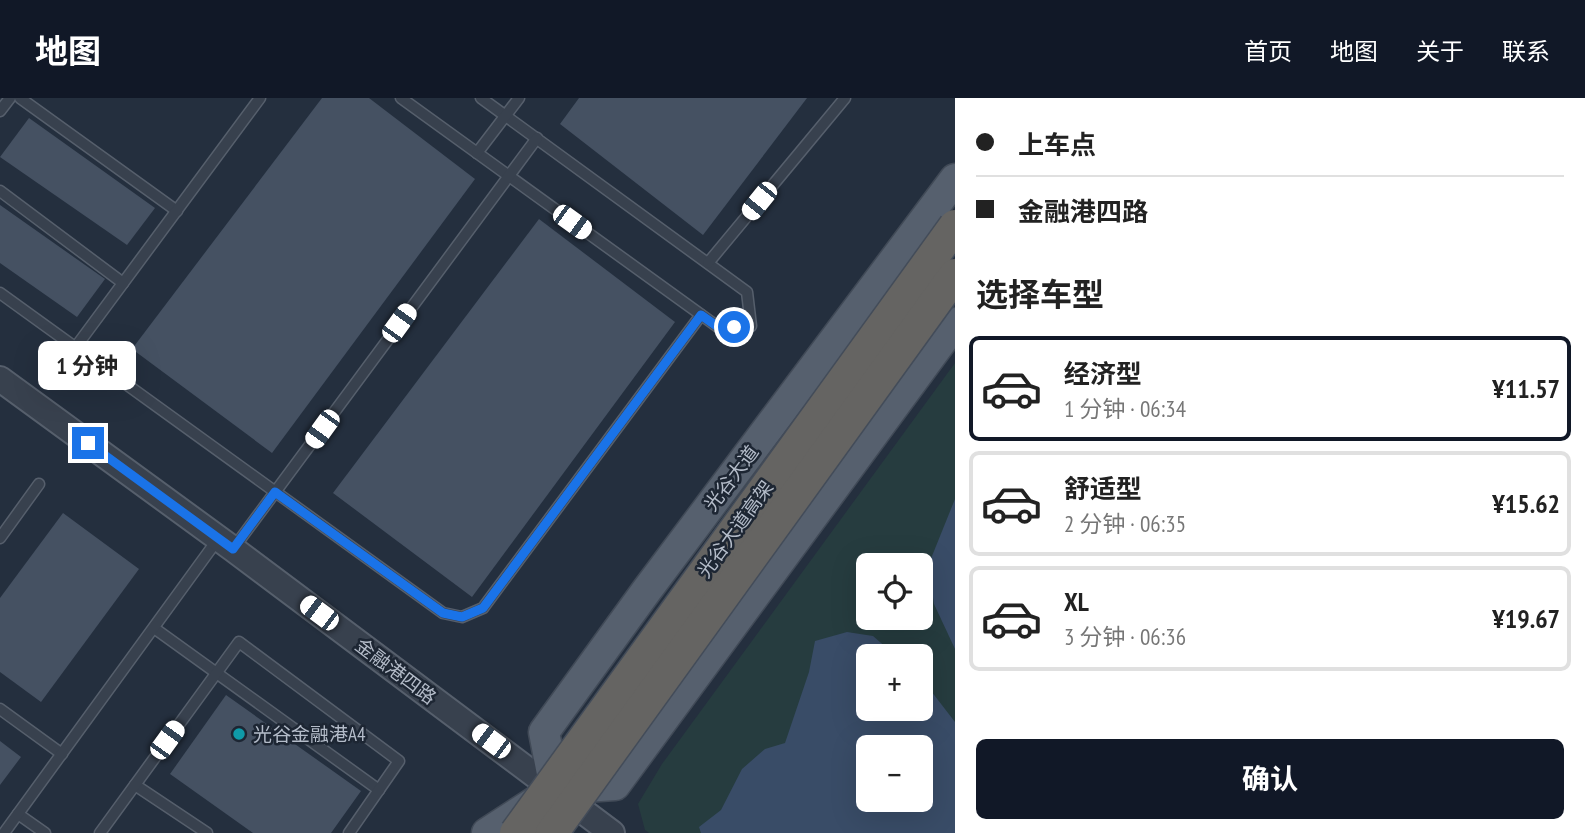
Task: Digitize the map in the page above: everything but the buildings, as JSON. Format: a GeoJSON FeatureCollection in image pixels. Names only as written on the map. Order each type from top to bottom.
{"type":"FeatureCollection","features":[{"type":"Feature","properties":{"kind":"highway","name":"光谷大道高架"},"geometry":{"type":"LineString","coordinates":[[516,833],[955,226]]}},
{"type":"Feature","properties":{"kind":"highway","name":"光谷大道高架"},"geometry":{"type":"LineString","coordinates":[[553,833],[955,275]]}},
{"type":"Feature","properties":{"kind":"main road","name":"光谷大道"},"geometry":{"type":"LineString","coordinates":[[553,833],[555,789],[544,732],[955,179]]}},
{"type":"Feature","properties":{"kind":"main road"},"geometry":{"type":"LineString","coordinates":[[487,833],[555,789],[615,785],[955,323]]}},
{"type":"Feature","properties":{"kind":"street","name":"金融港四路"},"geometry":{"type":"LineString","coordinates":[[0,379],[226,544],[612,833]]}},
{"type":"Feature","properties":{"kind":"lane"},"geometry":{"type":"LineString","coordinates":[[0,111],[10,98]]}},
{"type":"Feature","properties":{"kind":"lane"},"geometry":{"type":"LineString","coordinates":[[20,98],[177,211]]}},
{"type":"Feature","properties":{"kind":"lane"},"geometry":{"type":"LineString","coordinates":[[75,348],[260,98]]}},
{"type":"Feature","properties":{"kind":"lane"},"geometry":{"type":"LineString","coordinates":[[401,98],[718,327],[751,326],[747,292],[481,98]]}},
{"type":"Feature","properties":{"kind":"lane"},"geometry":{"type":"LineString","coordinates":[[477,153],[519,98]]}},
{"type":"Feature","properties":{"kind":"lane"},"geometry":{"type":"LineString","coordinates":[[708,263],[845,98]]}},
{"type":"Feature","properties":{"kind":"lane"},"geometry":{"type":"LineString","coordinates":[[4,833],[154,628],[275,492],[537,138]]}},
{"type":"Feature","properties":{"kind":"lane"},"geometry":{"type":"LineString","coordinates":[[0,191],[123,283]]}},
{"type":"Feature","properties":{"kind":"lane"},"geometry":{"type":"LineString","coordinates":[[0,293],[443,613],[462,617],[483,608],[701,315]]}},
{"type":"Feature","properties":{"kind":"lane"},"geometry":{"type":"LineString","coordinates":[[0,538],[39,484]]}},
{"type":"Feature","properties":{"kind":"lane"},"geometry":{"type":"LineString","coordinates":[[154,628],[379,790]]}},
{"type":"Feature","properties":{"kind":"lane"},"geometry":{"type":"LineString","coordinates":[[105,831],[135,785],[239,642],[399,761],[349,833]]}},
{"type":"Feature","properties":{"kind":"lane"},"geometry":{"type":"LineString","coordinates":[[0,709],[62,754]]}},
{"type":"Feature","properties":{"kind":"lane"},"geometry":{"type":"LineString","coordinates":[[135,785],[206,833]]}},
{"type":"Feature","properties":{"kind":"lane"},"geometry":{"type":"LineString","coordinates":[[18,814],[45,833]]}},
{"type":"Feature","properties":{"kind":"green space"},"geometry":{"type":"Polygon","coordinates":[[[955,363],[955,833],[649,833],[645,830],[638,804],[662,764],[955,363]]]}},
{"type":"Feature","properties":{"kind":"water"},"geometry":{"type":"Polygon","coordinates":[[[955,499],[955,649],[934,604],[933,554],[955,499]]]}},
{"type":"Feature","properties":{"kind":"water"},"geometry":{"type":"Polygon","coordinates":[[[847,632],[873,636],[882,644],[856,644],[856,721],[933,721],[933,694],[955,722],[955,833],[701,833],[699,827],[721,810],[742,769],[765,749],[785,743],[809,672],[815,641],[847,632]]]}},
{"type":"Feature","properties":{"kind":"place","name":"光谷金融港A4"},"geometry":{"type":"Point","coordinates":[239,734]}},
{"type":"Feature","properties":{"kind":"route"},"geometry":{"type":"LineString","coordinates":[[88,443],[233,549],[275,492],[443,613],[462,617],[483,608],[701,315],[718,327],[734,327]]}}]}
